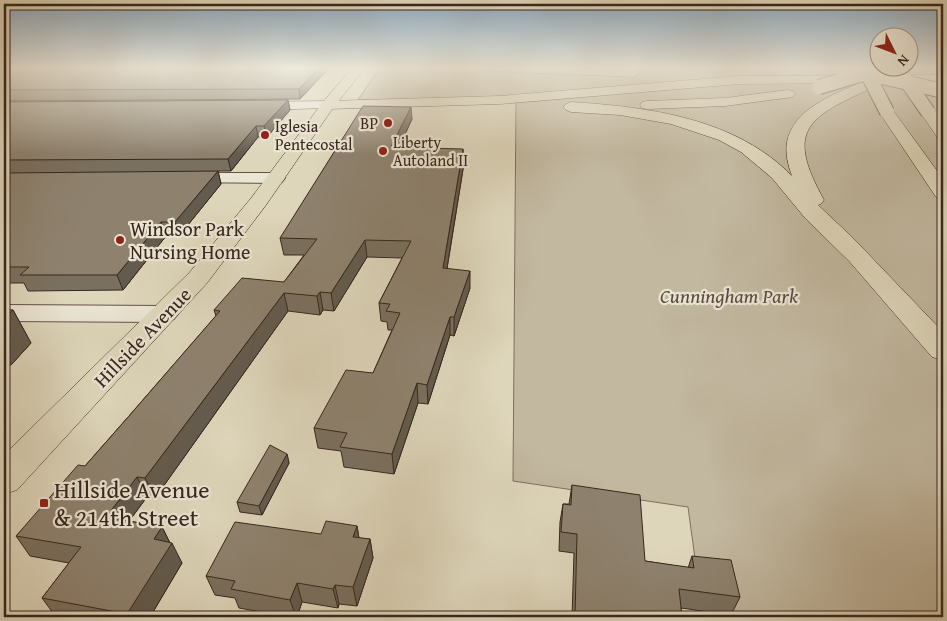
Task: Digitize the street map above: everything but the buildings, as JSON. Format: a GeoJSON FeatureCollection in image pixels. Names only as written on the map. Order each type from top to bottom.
{"type":"FeatureCollection","features":[{"type":"Feature","properties":{"kind":"main road","name":"Hillside Avenue"},"geometry":{"type":"LineString","coordinates":[[4,478],[165,314],[212,261],[336,96]]}},
{"type":"Feature","properties":{"kind":"main road"},"geometry":{"type":"LineString","coordinates":[[235,106],[444,103],[549,96]]}},
{"type":"Feature","properties":{"kind":"main road"},"geometry":{"type":"LineString","coordinates":[[519,106],[725,102],[775,96]]}},
{"type":"Feature","properties":{"kind":"main road"},"geometry":{"type":"LineString","coordinates":[[842,96],[828,102],[811,114],[799,130],[794,150],[806,187],[829,222],[856,256]]}},
{"type":"Feature","properties":{"kind":"main road"},"geometry":{"type":"LineString","coordinates":[[879,96],[887,112],[943,193]]}},
{"type":"Feature","properties":{"kind":"main road"},"geometry":{"type":"LineString","coordinates":[[917,96],[943,133]]}},
{"type":"Feature","properties":{"kind":"main road"},"geometry":{"type":"LineString","coordinates":[[444,103],[595,108],[643,114],[694,127],[734,142],[766,162],[943,350]]}},
{"type":"Feature","properties":{"kind":"street"},"geometry":{"type":"LineString","coordinates":[[171,178],[276,178]]}},
{"type":"Feature","properties":{"kind":"street"},"geometry":{"type":"LineString","coordinates":[[4,313],[165,314]]}},
{"type":"Feature","properties":{"kind":"green space","name":"Cunningham Park"},"geometry":{"type":"Polygon","coordinates":[[[361,96],[943,96],[943,617],[703,617],[688,507],[513,481],[516,97],[358,100],[361,96]]]}},
{"type":"Feature","properties":{"kind":"place","name":"BP"},"geometry":{"type":"Point","coordinates":[388,123]}},
{"type":"Feature","properties":{"kind":"place","name":"Iglesia Pentecostal"},"geometry":{"type":"Point","coordinates":[265,135]}},
{"type":"Feature","properties":{"kind":"place","name":"Liberty Autoland II"},"geometry":{"type":"Point","coordinates":[383,151]}},
{"type":"Feature","properties":{"kind":"place","name":"Windsor Park Nursing Home"},"geometry":{"type":"Point","coordinates":[120,240]}},
{"type":"Feature","properties":{"kind":"place","name":"Hillside Avenue & 214th Street"},"geometry":{"type":"Point","coordinates":[44,503]}}]}
